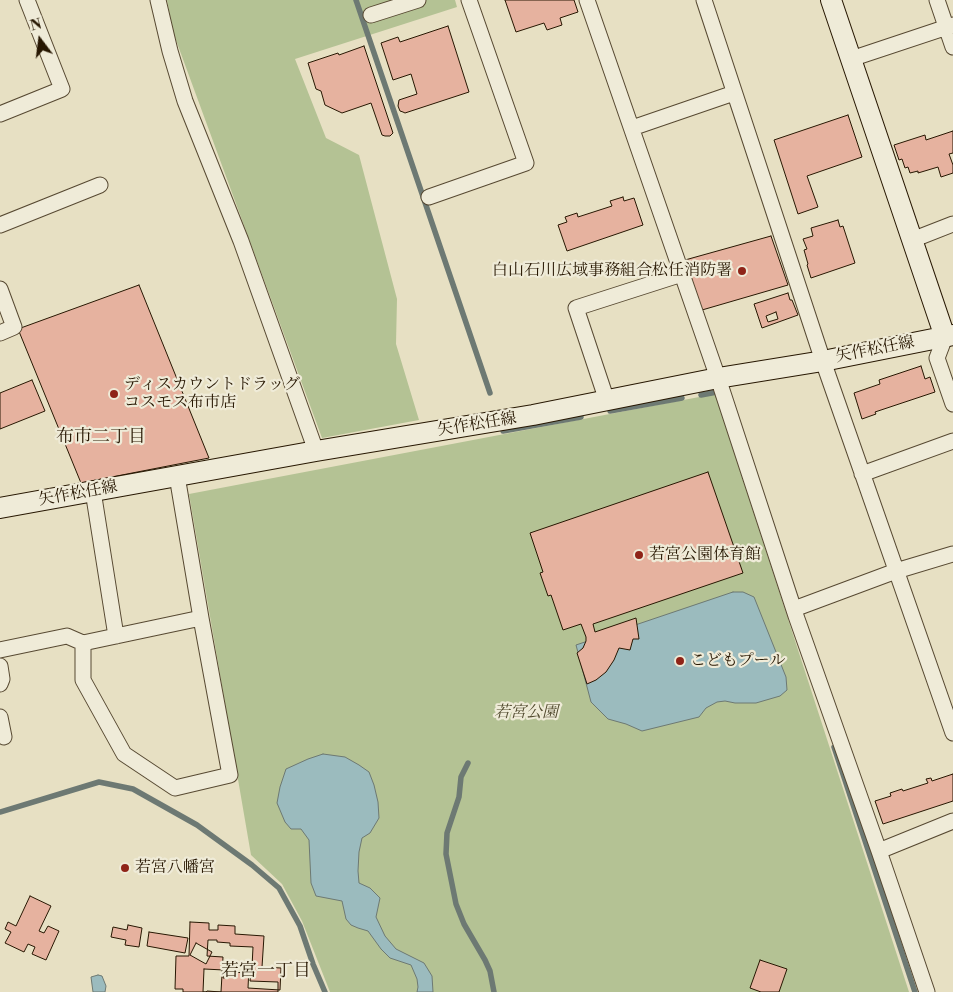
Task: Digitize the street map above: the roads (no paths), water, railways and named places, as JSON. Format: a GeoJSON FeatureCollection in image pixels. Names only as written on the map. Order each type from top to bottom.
{"type":"FeatureCollection","features":[{"type":"Feature","properties":{"kind":"main road"},"geometry":{"type":"LineString","coordinates":[[831,0],[912,240],[949,336]]}},
{"type":"Feature","properties":{"kind":"main road","name":"矢作松任線"},"geometry":{"type":"LineString","coordinates":[[0,508],[316,451],[533,415],[718,378],[823,361],[949,336]]}},
{"type":"Feature","properties":{"kind":"street"},"geometry":{"type":"LineString","coordinates":[[0,114],[62,89],[26,0]]}},
{"type":"Feature","properties":{"kind":"street"},"geometry":{"type":"LineString","coordinates":[[158,0],[185,102],[241,241],[316,451]]}},
{"type":"Feature","properties":{"kind":"street"},"geometry":{"type":"LineString","coordinates":[[371,16],[418,0]]}},
{"type":"Feature","properties":{"kind":"street"},"geometry":{"type":"LineString","coordinates":[[430,197],[526,163],[469,0]]}},
{"type":"Feature","properties":{"kind":"street"},"geometry":{"type":"LineString","coordinates":[[587,0],[718,378],[794,609],[927,992]]}},
{"type":"Feature","properties":{"kind":"street"},"geometry":{"type":"LineString","coordinates":[[704,0],[823,361],[953,734]]}},
{"type":"Feature","properties":{"kind":"street"},"geometry":{"type":"LineString","coordinates":[[937,0],[950,26],[953,47]]}},
{"type":"Feature","properties":{"kind":"street"},"geometry":{"type":"LineString","coordinates":[[850,59],[950,26]]}},
{"type":"Feature","properties":{"kind":"street"},"geometry":{"type":"LineString","coordinates":[[632,128],[734,93]]}},
{"type":"Feature","properties":{"kind":"street"},"geometry":{"type":"LineString","coordinates":[[0,225],[100,185]]}},
{"type":"Feature","properties":{"kind":"street"},"geometry":{"type":"LineString","coordinates":[[912,240],[953,224]]}},
{"type":"Feature","properties":{"kind":"street"},"geometry":{"type":"LineString","coordinates":[[607,401],[576,308],[682,274]]}},
{"type":"Feature","properties":{"kind":"street"},"geometry":{"type":"LineString","coordinates":[[0,289],[14,327],[0,333]]}},
{"type":"Feature","properties":{"kind":"street"},"geometry":{"type":"LineString","coordinates":[[949,336],[937,358],[953,404]]}},
{"type":"Feature","properties":{"kind":"street"},"geometry":{"type":"LineString","coordinates":[[862,474],[953,441]]}},
{"type":"Feature","properties":{"kind":"street"},"geometry":{"type":"LineString","coordinates":[[83,643],[84,680],[124,754],[175,788],[230,774],[200,618],[177,476]]}},
{"type":"Feature","properties":{"kind":"street"},"geometry":{"type":"LineString","coordinates":[[93,491],[116,636]]}},
{"type":"Feature","properties":{"kind":"street"},"geometry":{"type":"LineString","coordinates":[[794,609],[896,571],[953,554]]}},
{"type":"Feature","properties":{"kind":"street"},"geometry":{"type":"LineString","coordinates":[[0,650],[67,636],[83,643],[200,618]]}},
{"type":"Feature","properties":{"kind":"street"},"geometry":{"type":"LineString","coordinates":[[0,666],[2,679],[0,684]]}},
{"type":"Feature","properties":{"kind":"street"},"geometry":{"type":"LineString","coordinates":[[0,717],[4,737]]}},
{"type":"Feature","properties":{"kind":"street"},"geometry":{"type":"LineString","coordinates":[[879,851],[953,821]]}},
{"type":"Feature","properties":{"kind":"water","name":"こどもプール"},"geometry":{"type":"Polygon","coordinates":[[[733,592],[743,592],[754,597],[786,677],[787,690],[780,696],[756,703],[717,702],[706,708],[699,717],[642,731],[608,719],[591,702],[576,645],[733,592]]]}},
{"type":"Feature","properties":{"kind":"water"},"geometry":{"type":"Polygon","coordinates":[[[323,754],[345,757],[369,772],[378,802],[379,818],[370,833],[362,838],[359,852],[359,883],[370,888],[380,898],[376,917],[385,936],[396,949],[424,963],[432,976],[433,992],[417,992],[417,979],[411,965],[390,958],[368,931],[351,925],[346,919],[342,901],[316,896],[311,883],[309,840],[301,829],[291,829],[285,822],[277,803],[286,769],[323,754]]]}},
{"type":"Feature","properties":{"kind":"water"},"geometry":{"type":"Polygon","coordinates":[[[102,976],[106,986],[105,992],[93,992],[91,977],[102,976]]]}},
{"type":"Feature","properties":{"kind":"waterway"},"geometry":{"type":"LineString","coordinates":[[356,0],[490,393]]}},
{"type":"Feature","properties":{"kind":"waterway"},"geometry":{"type":"LineString","coordinates":[[701,395],[717,392],[718,396]]}},
{"type":"Feature","properties":{"kind":"waterway"},"geometry":{"type":"LineString","coordinates":[[610,411],[682,398]]}},
{"type":"Feature","properties":{"kind":"waterway"},"geometry":{"type":"LineString","coordinates":[[503,431],[581,417]]}},
{"type":"Feature","properties":{"kind":"waterway"},"geometry":{"type":"LineString","coordinates":[[834,747],[915,992]]}},
{"type":"Feature","properties":{"kind":"waterway"},"geometry":{"type":"LineString","coordinates":[[468,763],[461,777],[459,797],[447,833],[446,854],[456,904],[464,924],[490,971],[494,992]]}},
{"type":"Feature","properties":{"kind":"waterway"},"geometry":{"type":"LineString","coordinates":[[0,812],[99,782],[133,789],[197,825],[252,865],[279,888],[300,926],[325,992]]}},
{"type":"Feature","properties":{"kind":"place","name":"白山石川広域事務組合松任消防署"},"geometry":{"type":"Point","coordinates":[742,271]}},
{"type":"Feature","properties":{"kind":"place","name":"ディスカウントドラッグ コスモス布市店"},"geometry":{"type":"Point","coordinates":[114,394]}},
{"type":"Feature","properties":{"kind":"place","name":"若宮公園体育館"},"geometry":{"type":"Point","coordinates":[639,555]}},
{"type":"Feature","properties":{"kind":"place","name":"こどもプール"},"geometry":{"type":"Point","coordinates":[680,661]}},
{"type":"Feature","properties":{"kind":"place","name":"若宮八幡宮"},"geometry":{"type":"Point","coordinates":[125,868]}},
{"type":"Feature","properties":{"kind":"district","name":"布市二丁目"},"geometry":{"type":"Point","coordinates":[101,438]}},
{"type":"Feature","properties":{"kind":"district","name":"若宮一丁目"},"geometry":{"type":"Point","coordinates":[266,972]}},
{"type":"Feature","properties":{"kind":"park label","name":"若宮公園"},"geometry":{"type":"Point","coordinates":[526,713]}}]}
